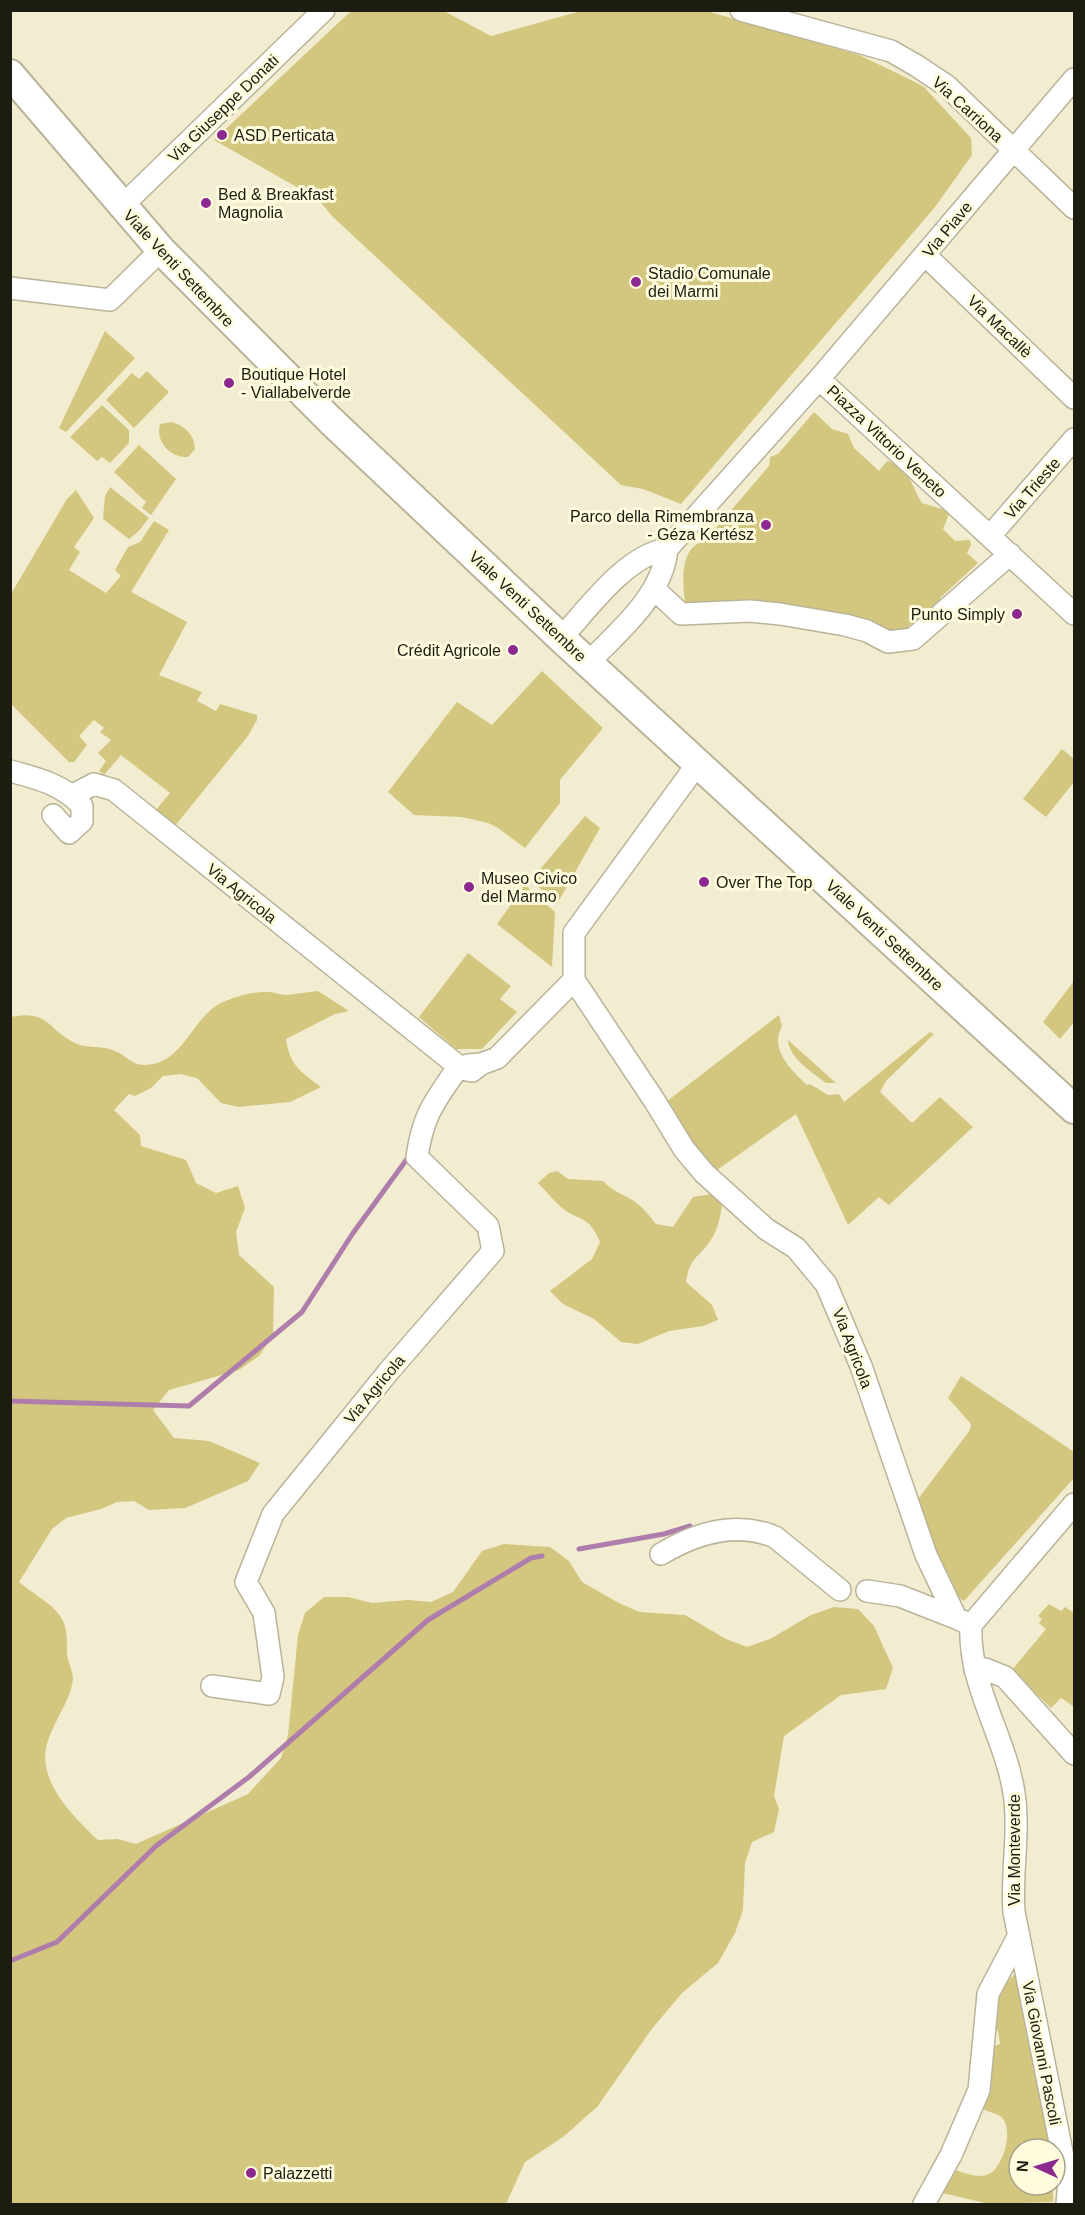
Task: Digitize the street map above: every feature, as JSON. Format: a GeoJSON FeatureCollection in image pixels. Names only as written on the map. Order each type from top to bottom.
{"type":"FeatureCollection","features":[{"type":"Feature","properties":{"kind":"main road","name":"Viale Venti Settembre"},"geometry":{"type":"LineString","coordinates":[[10,74],[160,250],[330,420],[561,638],[1074,1109]]}},
{"type":"Feature","properties":{"kind":"street","name":"Via Giuseppe Donati"},"geometry":{"type":"LineString","coordinates":[[122,206],[324,10]]}},
{"type":"Feature","properties":{"kind":"street","name":"Via Carriona"},"geometry":{"type":"LineString","coordinates":[[741,10],[891,51],[946,86],[1074,208]]}},
{"type":"Feature","properties":{"kind":"street","name":"Via Piave"},"geometry":{"type":"LineString","coordinates":[[819,379],[1074,79]]}},
{"type":"Feature","properties":{"kind":"street"},"geometry":{"type":"LineString","coordinates":[[10,288],[110,300],[160,250]]}},
{"type":"Feature","properties":{"kind":"street","name":"Via Macallè"},"geometry":{"type":"LineString","coordinates":[[925,255],[1074,398]]}},
{"type":"Feature","properties":{"kind":"street","name":"Piazza Vittorio Veneto"},"geometry":{"type":"LineString","coordinates":[[589,662],[654,589],[664,570],[667,549],[819,379],[1074,614]]}},
{"type":"Feature","properties":{"kind":"street","name":"Via Trieste"},"geometry":{"type":"LineString","coordinates":[[990,536],[1074,440]]}},
{"type":"Feature","properties":{"kind":"street","name":"Piazza Vittorio Veneto"},"geometry":{"type":"LineString","coordinates":[[561,638],[636,560],[654,551],[667,549]]}},
{"type":"Feature","properties":{"kind":"street"},"geometry":{"type":"LineString","coordinates":[[654,589],[681,614],[750,612],[780,614],[845,625],[867,631],[888,642],[897,642],[913,639],[1010,554]]}},
{"type":"Feature","properties":{"kind":"street"},"geometry":{"type":"LineString","coordinates":[[459,1065],[466,1071],[472,1071],[481,1064],[497,1058],[574,980],[574,933],[698,763]]}},
{"type":"Feature","properties":{"kind":"street"},"geometry":{"type":"LineString","coordinates":[[10,771],[41,779],[73,795],[82,806],[82,820],[74,831],[69,832],[53,815]]}},
{"type":"Feature","properties":{"kind":"street","name":"Via Agricola"},"geometry":{"type":"LineString","coordinates":[[73,795],[94,784],[114,790],[459,1065],[434,1101],[421,1127],[417,1158],[488,1226],[493,1251],[389,1371],[273,1514],[246,1582],[264,1613],[273,1677],[269,1694],[212,1686]]}},
{"type":"Feature","properties":{"kind":"street","name":"Via Agricola"},"geometry":{"type":"LineString","coordinates":[[574,980],[684,1149],[704,1173],[766,1229],[796,1248],[826,1284],[853,1346],[926,1555],[964,1622]]}},
{"type":"Feature","properties":{"kind":"street"},"geometry":{"type":"LineString","coordinates":[[867,1591],[900,1596],[964,1622],[1074,1504]]}},
{"type":"Feature","properties":{"kind":"street"},"geometry":{"type":"LineString","coordinates":[[662,1554],[684,1540],[708,1533],[724,1530],[765,1533],[776,1537],[840,1590]]}},
{"type":"Feature","properties":{"kind":"street","name":"Via Monteverde"},"geometry":{"type":"LineString","coordinates":[[964,1622],[975,1670],[1011,1774],[1017,1817],[1012,1887],[1019,1935]]}},
{"type":"Feature","properties":{"kind":"street"},"geometry":{"type":"LineString","coordinates":[[975,1670],[985,1669],[1005,1677],[1074,1754]]}},
{"type":"Feature","properties":{"kind":"street"},"geometry":{"type":"LineString","coordinates":[[924,2205],[951,2155],[979,2090],[988,1994],[1019,1935]]}},
{"type":"Feature","properties":{"kind":"street","name":"Via Giovanni Pascoli"},"geometry":{"type":"LineString","coordinates":[[1019,1935],[1063,2157],[1072,2174],[1066,2205]]}},
{"type":"Feature","properties":{"kind":"shaded area","name":"Stadio Comunale dei Marmi"},"geometry":{"type":"Polygon","coordinates":[[[703,10],[859,55],[924,87],[971,138],[972,155],[935,207],[681,504],[643,489],[621,485],[332,216],[318,199],[214,140],[351,11],[444,11],[491,36],[581,11],[703,10]]]}},
{"type":"Feature","properties":{"kind":"shaded area"},"geometry":{"type":"Polygon","coordinates":[[[105,331],[135,358],[66,432],[59,428],[105,331]]]}},
{"type":"Feature","properties":{"kind":"shaded area"},"geometry":{"type":"Polygon","coordinates":[[[147,371],[169,392],[134,428],[106,400],[132,373],[139,379],[147,371]]]}},
{"type":"Feature","properties":{"kind":"shaded area"},"geometry":{"type":"Polygon","coordinates":[[[102,405],[129,430],[129,443],[110,463],[102,457],[97,461],[70,437],[102,405]]]}},
{"type":"Feature","properties":{"kind":"shaded area","name":"Parco della Rimembranza - Géza Kertész"},"geometry":{"type":"Polygon","coordinates":[[[814,412],[832,429],[848,434],[854,448],[879,471],[887,461],[900,467],[909,478],[922,503],[945,510],[949,514],[943,529],[955,541],[970,540],[971,545],[967,553],[978,563],[940,598],[941,608],[918,624],[911,624],[901,635],[686,609],[683,580],[690,551],[705,541],[769,466],[770,457],[778,454],[814,412]]]}},
{"type":"Feature","properties":{"kind":"shaded area"},"geometry":{"type":"Polygon","coordinates":[[[171,422],[184,428],[193,439],[195,449],[188,457],[175,455],[162,442],[160,424],[171,422]]]}},
{"type":"Feature","properties":{"kind":"shaded area"},"geometry":{"type":"Polygon","coordinates":[[[139,445],[176,479],[151,515],[142,508],[146,502],[114,472],[139,445]]]}},
{"type":"Feature","properties":{"kind":"shaded area"},"geometry":{"type":"Polygon","coordinates":[[[110,487],[149,518],[129,539],[103,519],[105,496],[110,487]]]}},
{"type":"Feature","properties":{"kind":"shaded area"},"geometry":{"type":"Polygon","coordinates":[[[76,490],[94,518],[74,547],[80,552],[69,570],[106,593],[121,576],[115,570],[128,547],[140,542],[154,521],[169,530],[131,592],[187,622],[159,675],[202,692],[197,701],[216,711],[220,704],[257,715],[257,720],[248,736],[174,827],[154,812],[170,793],[121,755],[104,775],[99,771],[106,761],[98,753],[111,740],[100,732],[104,728],[94,720],[79,736],[87,745],[74,762],[69,762],[11,704],[11,594],[67,499],[76,490]]]}},
{"type":"Feature","properties":{"kind":"shaded area"},"geometry":{"type":"Polygon","coordinates":[[[542,671],[603,728],[560,780],[560,803],[525,848],[488,823],[462,817],[414,815],[388,792],[457,702],[492,725],[542,671]]]}},
{"type":"Feature","properties":{"kind":"shaded area"},"geometry":{"type":"Polygon","coordinates":[[[1062,749],[1074,759],[1074,782],[1046,817],[1023,799],[1062,749]]]}},
{"type":"Feature","properties":{"kind":"shaded area"},"geometry":{"type":"Polygon","coordinates":[[[585,816],[600,828],[557,904],[531,880],[585,816]]]}},
{"type":"Feature","properties":{"kind":"shaded area"},"geometry":{"type":"Polygon","coordinates":[[[525,885],[555,912],[552,967],[497,924],[525,885]]]}},
{"type":"Feature","properties":{"kind":"shaded area"},"geometry":{"type":"Polygon","coordinates":[[[468,953],[511,986],[500,999],[517,1012],[482,1049],[456,1049],[419,1017],[468,953]]]}},
{"type":"Feature","properties":{"kind":"shaded area"},"geometry":{"type":"Polygon","coordinates":[[[1074,981],[1074,1022],[1060,1039],[1043,1022],[1074,981]]]}},
{"type":"Feature","properties":{"kind":"shaded area"},"geometry":{"type":"Polygon","coordinates":[[[318,991],[349,1011],[335,1014],[286,1039],[293,1062],[307,1077],[321,1087],[290,1102],[239,1107],[221,1103],[197,1078],[180,1074],[163,1076],[151,1088],[135,1096],[129,1094],[114,1110],[140,1135],[141,1146],[186,1160],[196,1183],[216,1193],[238,1186],[245,1208],[236,1232],[239,1255],[274,1287],[273,1335],[259,1356],[239,1370],[169,1390],[153,1410],[174,1438],[209,1441],[260,1463],[248,1481],[185,1508],[149,1510],[134,1501],[117,1502],[101,1509],[66,1518],[52,1529],[19,1582],[55,1610],[66,1630],[67,1655],[73,1679],[67,1700],[51,1732],[45,1755],[53,1787],[74,1816],[98,1840],[117,1839],[136,1844],[248,1794],[281,1758],[288,1735],[298,1635],[305,1613],[324,1597],[348,1597],[372,1603],[408,1600],[431,1602],[453,1592],[482,1551],[504,1544],[550,1547],[569,1561],[582,1582],[617,1602],[639,1612],[685,1615],[726,1639],[747,1647],[770,1639],[811,1615],[834,1607],[858,1609],[874,1626],[893,1668],[886,1689],[841,1695],[784,1736],[774,1796],[779,1809],[774,1832],[752,1842],[745,1863],[743,1910],[735,1933],[718,1963],[682,1993],[651,2030],[597,2107],[563,2137],[525,2162],[506,2204],[11,2204],[11,1017],[23,1015],[40,1018],[75,1043],[110,1049],[143,1065],[157,1063],[168,1058],[209,1012],[225,1001],[256,992],[286,995],[318,991]]]}},
{"type":"Feature","properties":{"kind":"shaded area"},"geometry":{"type":"Polygon","coordinates":[[[779,1015],[782,1026],[778,1043],[789,1066],[807,1085],[810,1084],[828,1095],[839,1094],[844,1102],[930,1032],[934,1034],[886,1081],[880,1092],[912,1123],[940,1097],[973,1127],[889,1205],[879,1197],[848,1225],[796,1114],[717,1170],[696,1149],[666,1102],[779,1015]]]}},
{"type":"Feature","properties":{"kind":"shaded area"},"geometry":{"type":"Polygon","coordinates":[[[788,1040],[836,1083],[826,1083],[802,1064],[789,1047],[788,1040]]]}},
{"type":"Feature","properties":{"kind":"shaded area"},"geometry":{"type":"Polygon","coordinates":[[[557,1171],[568,1179],[603,1181],[613,1190],[639,1205],[656,1224],[673,1227],[693,1197],[711,1194],[722,1206],[718,1223],[708,1245],[693,1261],[686,1282],[712,1305],[718,1320],[703,1326],[669,1331],[638,1344],[621,1342],[594,1319],[563,1304],[550,1291],[592,1259],[600,1242],[588,1223],[562,1208],[538,1183],[549,1173],[557,1171]]]}},
{"type":"Feature","properties":{"kind":"shaded area"},"geometry":{"type":"Polygon","coordinates":[[[961,1376],[1074,1452],[1074,1478],[964,1601],[952,1592],[918,1499],[970,1430],[971,1424],[948,1398],[961,1376]]]}},
{"type":"Feature","properties":{"kind":"shaded area"},"geometry":{"type":"Polygon","coordinates":[[[1049,1604],[1061,1611],[1065,1607],[1074,1613],[1073,1706],[1061,1698],[1051,1708],[1012,1670],[1046,1629],[1039,1623],[1042,1619],[1038,1616],[1049,1604]]]}},
{"type":"Feature","properties":{"kind":"shaded area"},"geometry":{"type":"Polygon","coordinates":[[[1018,1973],[1049,2137],[1007,2137],[1007,2197],[1053,2197],[1053,2202],[990,2204],[938,2192],[953,2169],[972,2175],[986,2175],[996,2168],[1004,2154],[1007,2128],[1004,2121],[1000,2116],[982,2109],[991,2081],[992,2047],[1000,2044],[998,2031],[995,2029],[999,1997],[1011,1977],[1018,1973]]]}},
{"type":"Feature","properties":{"kind":"waterway"},"geometry":{"type":"LineString","coordinates":[[10,1401],[189,1406],[302,1312],[353,1233],[407,1159]]}},
{"type":"Feature","properties":{"kind":"waterway"},"geometry":{"type":"LineString","coordinates":[[579,1549],[664,1534],[690,1526]]}},
{"type":"Feature","properties":{"kind":"waterway"},"geometry":{"type":"LineString","coordinates":[[10,1961],[57,1942],[156,1846],[249,1777],[428,1620],[531,1558],[542,1556]]}},
{"type":"Feature","properties":{"kind":"place","name":"ASD Perticata"},"geometry":{"type":"Point","coordinates":[222,135]}},
{"type":"Feature","properties":{"kind":"place","name":"Bed & Breakfast Magnolia"},"geometry":{"type":"Point","coordinates":[206,203]}},
{"type":"Feature","properties":{"kind":"place","name":"Stadio Comunale dei Marmi"},"geometry":{"type":"Point","coordinates":[636,282]}},
{"type":"Feature","properties":{"kind":"place","name":"Boutique Hotel - Viallabelverde"},"geometry":{"type":"Point","coordinates":[229,383]}},
{"type":"Feature","properties":{"kind":"place","name":"Parco della Rimembranza - Géza Kertész"},"geometry":{"type":"Point","coordinates":[766,525]}},
{"type":"Feature","properties":{"kind":"place","name":"Punto Simply"},"geometry":{"type":"Point","coordinates":[1017,614]}},
{"type":"Feature","properties":{"kind":"place","name":"Crédit Agricole"},"geometry":{"type":"Point","coordinates":[513,650]}},
{"type":"Feature","properties":{"kind":"place","name":"Over The Top"},"geometry":{"type":"Point","coordinates":[704,882]}},
{"type":"Feature","properties":{"kind":"place","name":"Museo Civico del Marmo"},"geometry":{"type":"Point","coordinates":[469,887]}},
{"type":"Feature","properties":{"kind":"place","name":"Palazzetti"},"geometry":{"type":"Point","coordinates":[251,2173]}}]}
